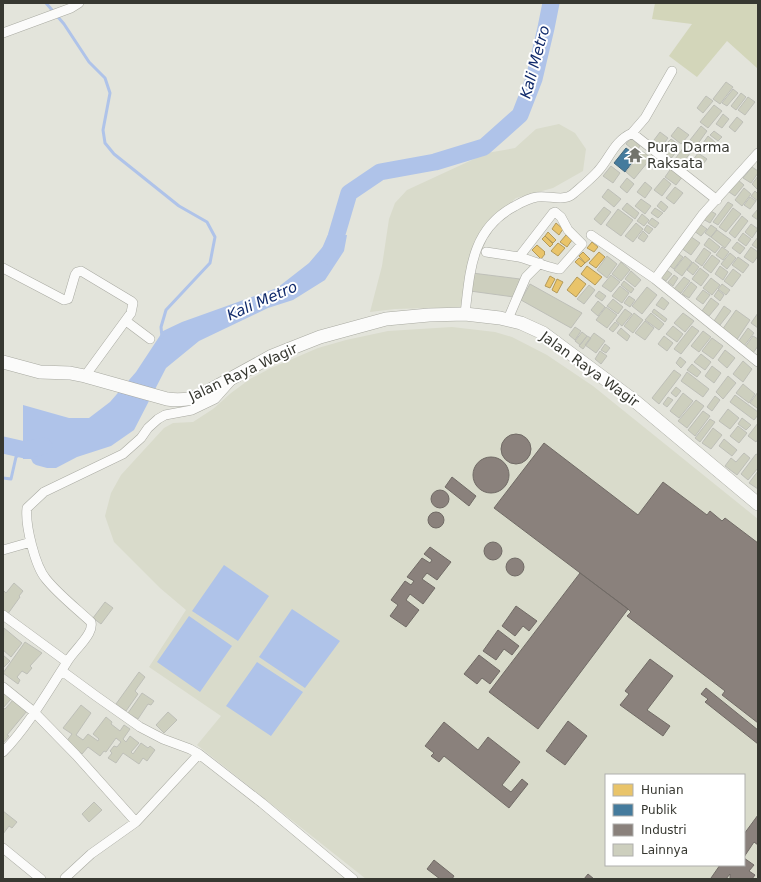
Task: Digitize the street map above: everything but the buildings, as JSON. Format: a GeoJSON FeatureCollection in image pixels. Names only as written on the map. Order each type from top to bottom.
{"type":"FeatureCollection","features":[{"type":"Feature","properties":{"kind":"main road","name":"Jalan Raya Wagir"},"geometry":{"type":"LineString","coordinates":[[3,362],[40,372],[70,373],[85,376],[166,399],[179,401],[194,398],[272,356],[320,337],[352,328],[403,317],[465,314],[508,319],[543,333],[585,364],[642,407],[758,504]]}},
{"type":"Feature","properties":{"kind":"street"},"geometry":{"type":"LineString","coordinates":[[3,33],[75,5]]}},
{"type":"Feature","properties":{"kind":"street"},"geometry":{"type":"LineString","coordinates":[[465,314],[470,272],[478,243],[495,221],[505,211],[537,196],[571,196],[598,171],[621,140],[632,133],[645,118],[672,71]]}},
{"type":"Feature","properties":{"kind":"street"},"geometry":{"type":"LineString","coordinates":[[632,133],[717,200]]}},
{"type":"Feature","properties":{"kind":"street"},"geometry":{"type":"LineString","coordinates":[[654,278],[703,214],[758,153]]}},
{"type":"Feature","properties":{"kind":"street"},"geometry":{"type":"LineString","coordinates":[[486,252],[523,258],[560,269],[582,244],[568,230],[561,217],[555,212],[523,258],[526,277]]}},
{"type":"Feature","properties":{"kind":"street"},"geometry":{"type":"LineString","coordinates":[[591,235],[654,278],[758,362]]}},
{"type":"Feature","properties":{"kind":"street"},"geometry":{"type":"LineString","coordinates":[[508,319],[526,277],[540,263]]}},
{"type":"Feature","properties":{"kind":"street"},"geometry":{"type":"LineString","coordinates":[[3,268],[64,300],[68,299],[77,272],[84,272],[133,303],[131,313],[126,321],[85,376]]}},
{"type":"Feature","properties":{"kind":"street"},"geometry":{"type":"LineString","coordinates":[[126,321],[150,339]]}},
{"type":"Feature","properties":{"kind":"street"},"geometry":{"type":"LineString","coordinates":[[3,752],[10,745],[67,662],[89,634],[92,625],[91,622],[44,578],[31,542],[26,522],[27,508],[44,492],[123,454],[141,438],[148,428],[158,419],[165,415],[201,407],[215,399],[235,377]]}},
{"type":"Feature","properties":{"kind":"street"},"geometry":{"type":"LineString","coordinates":[[3,550],[31,542]]}},
{"type":"Feature","properties":{"kind":"street"},"geometry":{"type":"LineString","coordinates":[[3,615],[67,662]]}},
{"type":"Feature","properties":{"kind":"street"},"geometry":{"type":"LineString","coordinates":[[62,671],[140,727],[199,754],[353,879]]}},
{"type":"Feature","properties":{"kind":"street"},"geometry":{"type":"LineString","coordinates":[[3,687],[34,712],[76,755],[136,822]]}},
{"type":"Feature","properties":{"kind":"street"},"geometry":{"type":"LineString","coordinates":[[65,878],[91,854],[136,822],[199,754]]}},
{"type":"Feature","properties":{"kind":"street"},"geometry":{"type":"LineString","coordinates":[[3,848],[41,879]]}},
{"type":"Feature","properties":{"kind":"shaded area"},"geometry":{"type":"Polygon","coordinates":[[[559,124],[575,133],[586,149],[583,171],[553,188],[516,198],[490,222],[475,241],[468,268],[463,307],[395,309],[370,312],[382,266],[389,219],[395,203],[407,190],[487,153],[515,148],[536,129],[559,124]]]}},
{"type":"Feature","properties":{"kind":"shaded area"},"geometry":{"type":"Polygon","coordinates":[[[452,327],[495,332],[512,337],[547,355],[593,386],[758,519],[758,879],[366,879],[197,745],[221,716],[149,667],[186,610],[160,588],[114,542],[105,516],[111,493],[121,475],[164,428],[173,423],[193,422],[213,409],[250,379],[269,369],[318,348],[388,331],[452,327]]]}},
{"type":"Feature","properties":{"kind":"green space"},"geometry":{"type":"Polygon","coordinates":[[[655,3],[758,3],[757,68],[727,41],[697,77],[669,56],[692,24],[652,19],[655,3]]]}},
{"type":"Feature","properties":{"kind":"water"},"geometry":{"type":"Polygon","coordinates":[[[347,235],[344,251],[325,280],[293,300],[268,308],[199,341],[166,368],[134,430],[111,446],[77,457],[56,468],[47,468],[36,465],[31,459],[23,459],[23,405],[69,418],[89,418],[110,402],[136,372],[163,331],[182,322],[277,288],[309,263],[332,236],[347,235]]]}},
{"type":"Feature","properties":{"kind":"water"},"geometry":{"type":"Polygon","coordinates":[[[224,565],[269,596],[238,641],[192,611],[224,565]]]}},
{"type":"Feature","properties":{"kind":"water"},"geometry":{"type":"Polygon","coordinates":[[[292,609],[340,641],[305,688],[259,657],[292,609]]]}},
{"type":"Feature","properties":{"kind":"water"},"geometry":{"type":"Polygon","coordinates":[[[189,616],[232,646],[200,692],[157,662],[189,616]]]}},
{"type":"Feature","properties":{"kind":"water"},"geometry":{"type":"Polygon","coordinates":[[[257,662],[303,692],[271,736],[226,706],[257,662]]]}},
{"type":"Feature","properties":{"kind":"waterway"},"geometry":{"type":"LineString","coordinates":[[46,3],[64,24],[89,62],[105,78],[110,93],[103,130],[105,143],[114,154],[179,206],[207,222],[215,237],[210,263],[166,310],[161,327],[162,337]]}},
{"type":"Feature","properties":{"kind":"waterway","name":"Kali Metro"},"geometry":{"type":"LineString","coordinates":[[328,256],[336,237],[349,193],[380,172],[435,162],[484,147],[520,115],[534,79],[551,3]]}},
{"type":"Feature","properties":{"kind":"waterway","name":"Kali Metro"},"geometry":{"type":"LineString","coordinates":[[3,445],[25,450],[44,446]]}},
{"type":"Feature","properties":{"kind":"waterway"},"geometry":{"type":"LineString","coordinates":[[3,478],[11,479],[16,457],[25,450]]}},
{"type":"Feature","properties":{"kind":"place","name":"Pura Darma Raksata"},"geometry":{"type":"Point","coordinates":[635,155]}}]}
